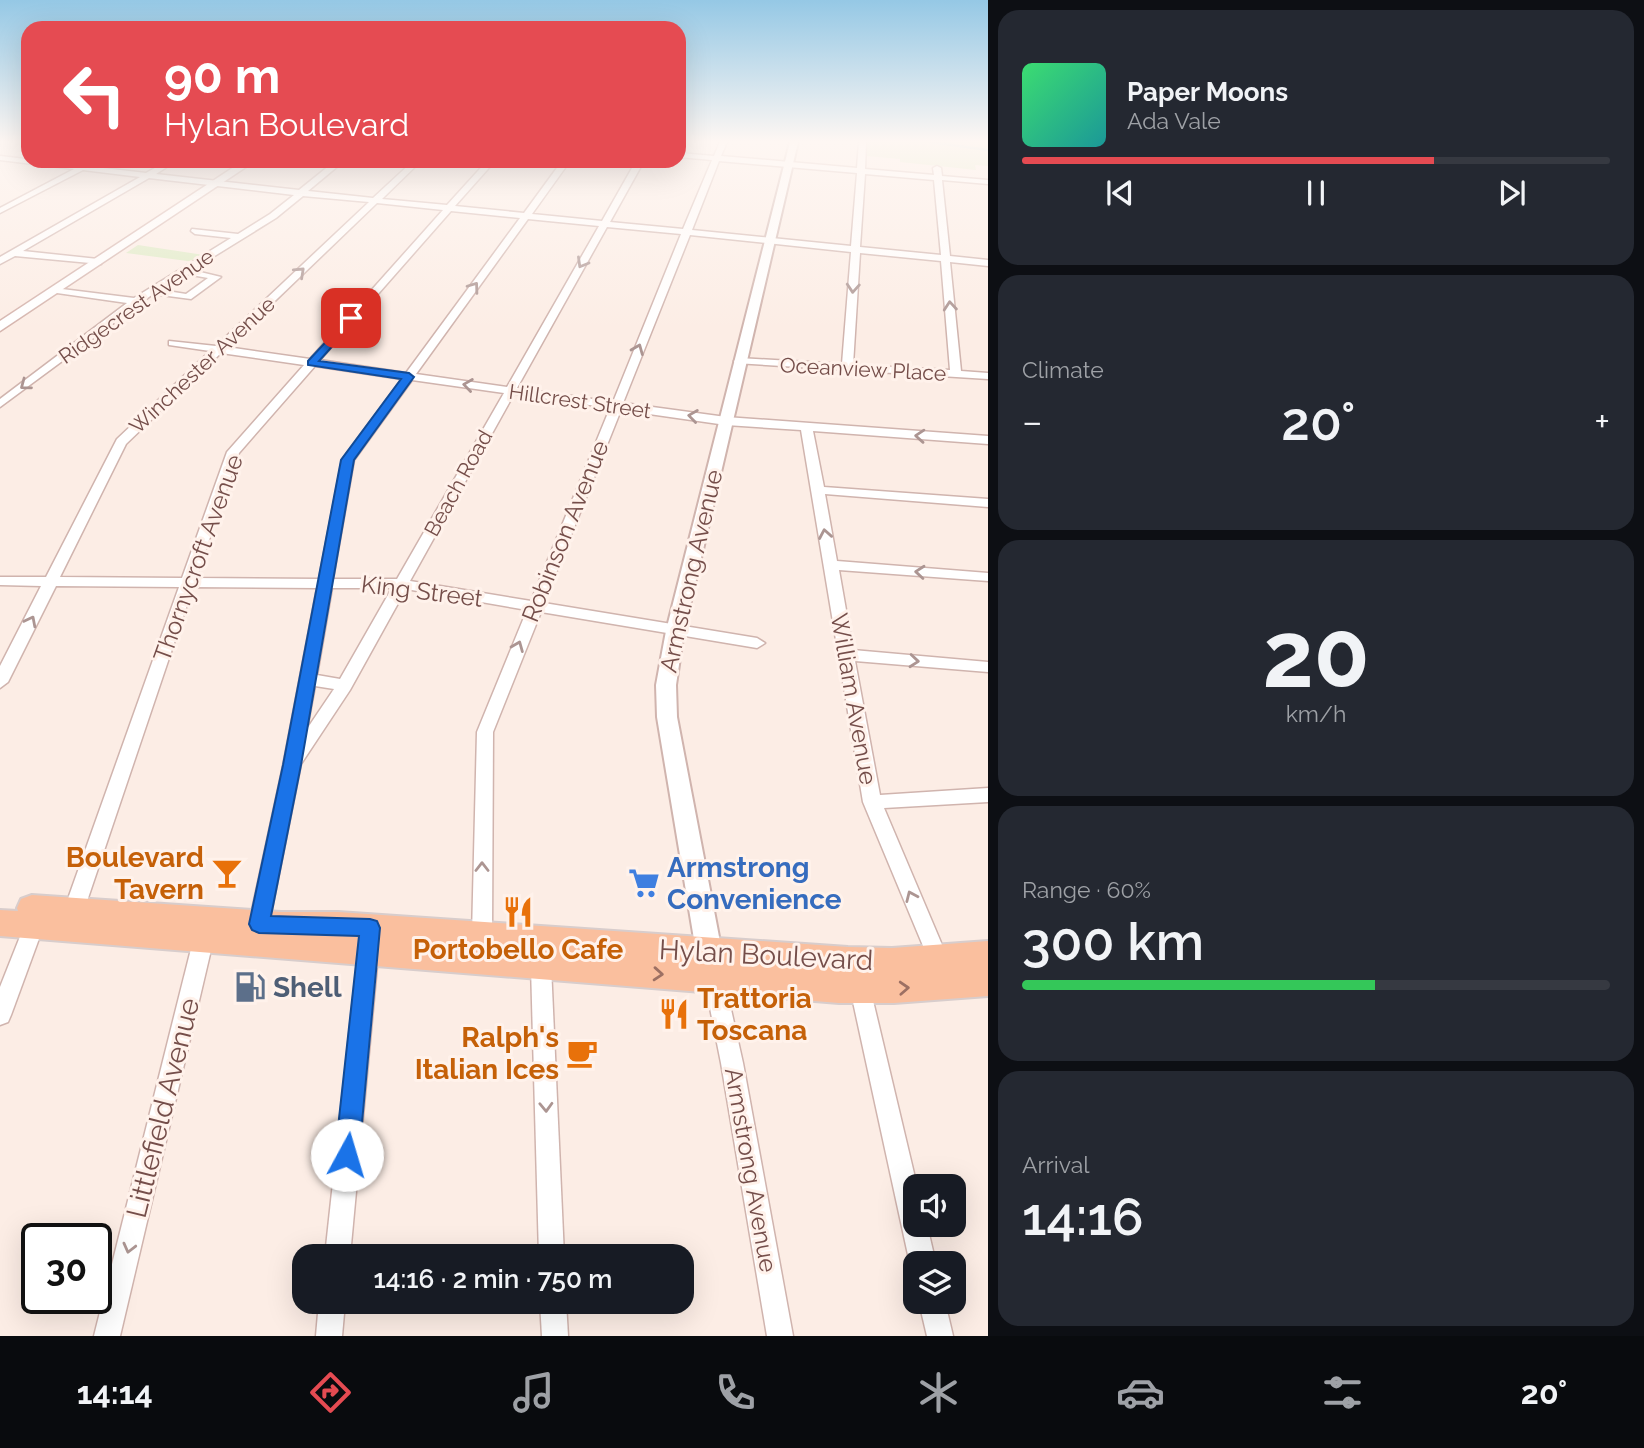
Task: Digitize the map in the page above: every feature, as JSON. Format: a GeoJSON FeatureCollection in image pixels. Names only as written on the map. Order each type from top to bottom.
{"type":"FeatureCollection","features":[{"type":"Feature","properties":{"kind":"main road"},"geometry":{"type":"LineString","coordinates":[[0,327],[184,204]]}},
{"type":"Feature","properties":{"kind":"main road","name":"Hylan Boulevard"},"geometry":{"type":"LineString","coordinates":[[0,906],[74,910],[206,929],[259,924],[541,966],[871,962],[988,955]]}},
{"type":"Feature","properties":{"kind":"main road","name":"Hylan Boulevard"},"geometry":{"type":"LineString","coordinates":[[0,923],[206,929],[369,940],[482,935],[860,988],[988,981]]}},
{"type":"Feature","properties":{"kind":"street"},"geometry":{"type":"LineString","coordinates":[[0,261],[97,204]]}},
{"type":"Feature","properties":{"kind":"street","name":"Ridgecrest Avenue"},"geometry":{"type":"LineString","coordinates":[[0,404],[150,291],[287,204]]}},
{"type":"Feature","properties":{"kind":"street","name":"Winchester Avenue"},"geometry":{"type":"LineString","coordinates":[[0,682],[121,442],[371,204]]}},
{"type":"Feature","properties":{"kind":"street"},"geometry":{"type":"LineString","coordinates":[[416,204],[988,263]]}},
{"type":"Feature","properties":{"kind":"street","name":"Thornycroft Avenue"},"geometry":{"type":"LineString","coordinates":[[74,910],[233,452],[453,204]]}},
{"type":"Feature","properties":{"kind":"street"},"geometry":{"type":"LineString","coordinates":[[259,924],[292,765],[348,460],[534,204]]}},
{"type":"Feature","properties":{"kind":"street","name":"Beach Road"},"geometry":{"type":"LineString","coordinates":[[292,765],[344,686],[616,204]]}},
{"type":"Feature","properties":{"kind":"street","name":"Robinson Avenue"},"geometry":{"type":"LineString","coordinates":[[482,935],[485,732],[697,204]]}},
{"type":"Feature","properties":{"kind":"street","name":"Armstrong Avenue"},"geometry":{"type":"LineString","coordinates":[[778,204],[675,631],[666,706],[780,1336]]}},
{"type":"Feature","properties":{"kind":"street"},"geometry":{"type":"LineString","coordinates":[[847,368],[859,204]]}},
{"type":"Feature","properties":{"kind":"street"},"geometry":{"type":"LineString","coordinates":[[941,204],[956,374]]}},
{"type":"Feature","properties":{"kind":"street"},"geometry":{"type":"LineString","coordinates":[[184,237],[197,230],[239,237]]}},
{"type":"Feature","properties":{"kind":"street"},"geometry":{"type":"LineString","coordinates":[[0,252],[98,262]]}},
{"type":"Feature","properties":{"kind":"street"},"geometry":{"type":"LineString","coordinates":[[150,291],[184,299],[216,276],[183,271]]}},
{"type":"Feature","properties":{"kind":"street"},"geometry":{"type":"LineString","coordinates":[[57,290],[136,301]]}},
{"type":"Feature","properties":{"kind":"street","name":"Hillcrest Street"},"geometry":{"type":"LineString","coordinates":[[173,343],[726,421],[988,440]]}},
{"type":"Feature","properties":{"kind":"street","name":"Oceanview Place"},"geometry":{"type":"LineString","coordinates":[[739,361],[988,376]]}},
{"type":"Feature","properties":{"kind":"street","name":"William Avenue"},"geometry":{"type":"LineString","coordinates":[[807,428],[872,802],[938,959]]}},
{"type":"Feature","properties":{"kind":"street"},"geometry":{"type":"LineString","coordinates":[[818,490],[988,503]]}},
{"type":"Feature","properties":{"kind":"street"},"geometry":{"type":"LineString","coordinates":[[830,565],[988,577]]}},
{"type":"Feature","properties":{"kind":"street","name":"King Street"},"geometry":{"type":"LineString","coordinates":[[0,581],[401,584],[757,643]]}},
{"type":"Feature","properties":{"kind":"street"},"geometry":{"type":"LineString","coordinates":[[846,655],[988,667]]}},
{"type":"Feature","properties":{"kind":"street"},"geometry":{"type":"LineString","coordinates":[[307,681],[324,680],[344,686]]}},
{"type":"Feature","properties":{"kind":"street"},"geometry":{"type":"LineString","coordinates":[[872,802],[988,795]]}},
{"type":"Feature","properties":{"kind":"street"},"geometry":{"type":"LineString","coordinates":[[0,1015],[34,925]]}},
{"type":"Feature","properties":{"kind":"street","name":"Littlefield Avenue"},"geometry":{"type":"LineString","coordinates":[[107,1336],[206,929]]}},
{"type":"Feature","properties":{"kind":"street"},"geometry":{"type":"LineString","coordinates":[[338,1244],[369,940]]}},
{"type":"Feature","properties":{"kind":"street"},"geometry":{"type":"LineString","coordinates":[[541,966],[552,1244]]}},
{"type":"Feature","properties":{"kind":"street"},"geometry":{"type":"LineString","coordinates":[[860,988],[920,1251]]}},
{"type":"Feature","properties":{"kind":"street"},"geometry":{"type":"LineString","coordinates":[[329,1336],[331,1314]]}},
{"type":"Feature","properties":{"kind":"street"},"geometry":{"type":"LineString","coordinates":[[554,1314],[555,1336]]}},
{"type":"Feature","properties":{"kind":"street"},"geometry":{"type":"LineString","coordinates":[[935,1314],[940,1336]]}},
{"type":"Feature","properties":{"kind":"green space"},"geometry":{"type":"Polygon","coordinates":[[[138,245],[204,255],[195,262],[126,253],[138,245]]]}},
{"type":"Feature","properties":{"kind":"place","name":"Boulevard Tavern"},"geometry":{"type":"Point","coordinates":[227,873]}},
{"type":"Feature","properties":{"kind":"place","name":"Armstrong Convenience"},"geometry":{"type":"Point","coordinates":[644,883]}},
{"type":"Feature","properties":{"kind":"place","name":"Portobello Cafe"},"geometry":{"type":"Point","coordinates":[518,912]}},
{"type":"Feature","properties":{"kind":"place","name":"Shell"},"geometry":{"type":"Point","coordinates":[250,987]}},
{"type":"Feature","properties":{"kind":"place","name":"Trattoria Toscana"},"geometry":{"type":"Point","coordinates":[674,1014]}},
{"type":"Feature","properties":{"kind":"place","name":"Ralph's Italian Ices"},"geometry":{"type":"Point","coordinates":[582,1053]}},
{"type":"Feature","properties":{"kind":"route"},"geometry":{"type":"LineString","coordinates":[[347,1155],[370,928],[259,924],[292,765],[348,460],[409,377],[312,363],[351,318]]}}]}
